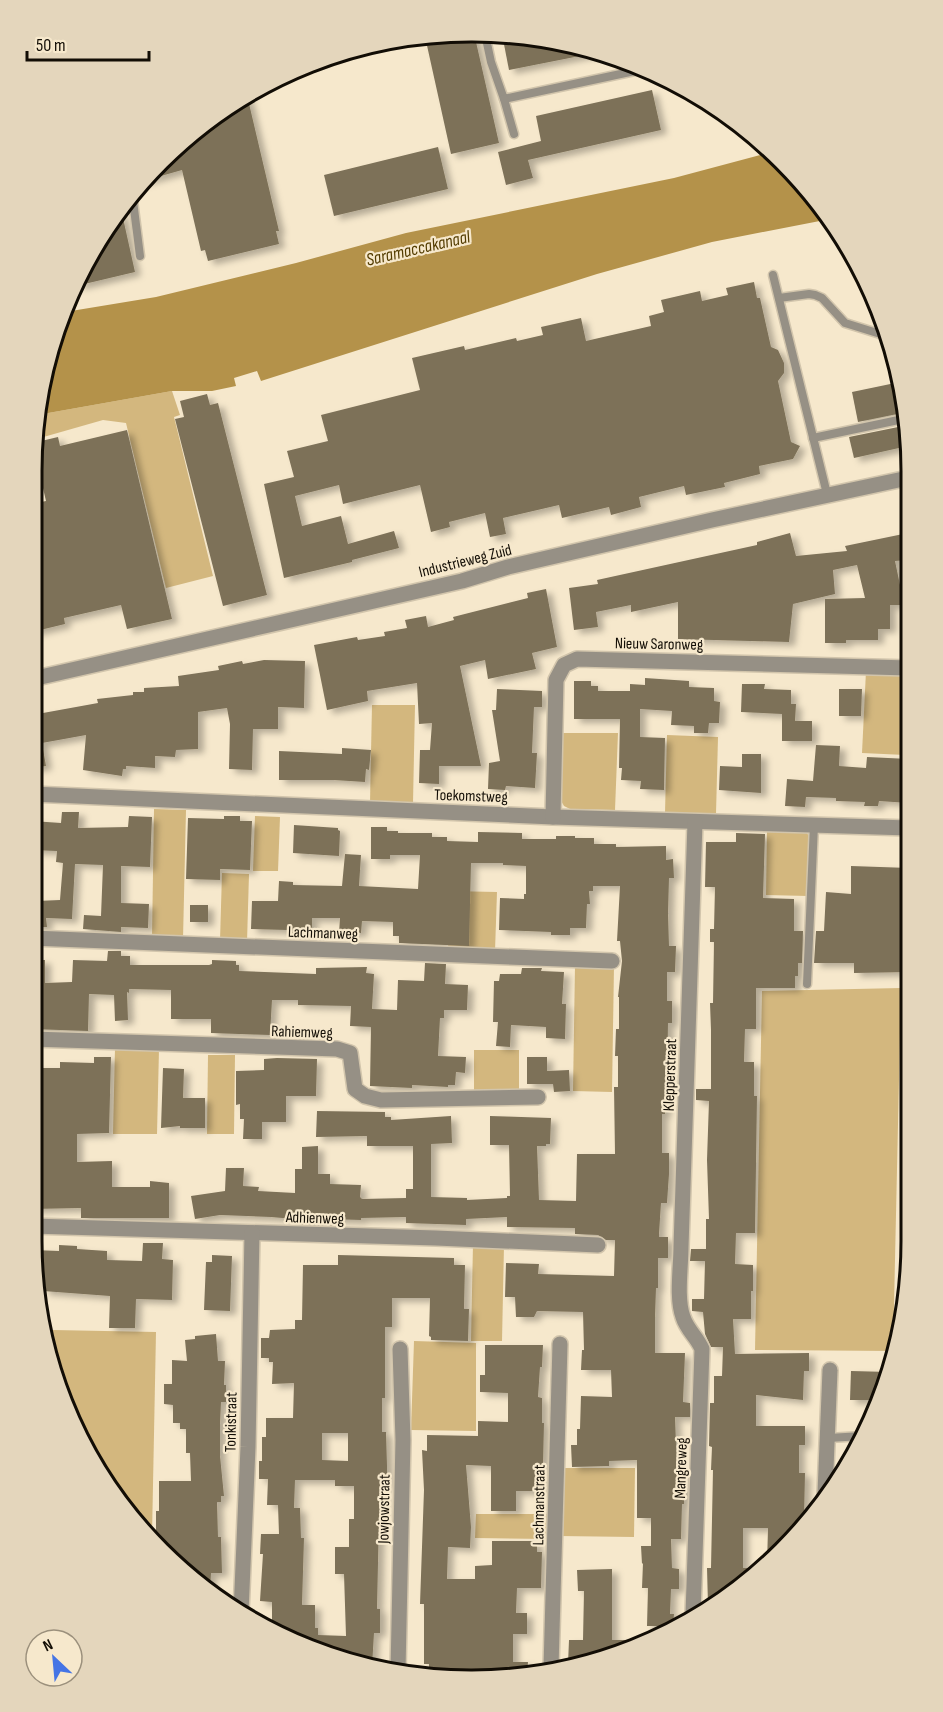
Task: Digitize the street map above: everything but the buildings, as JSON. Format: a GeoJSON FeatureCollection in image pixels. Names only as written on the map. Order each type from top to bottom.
{"type":"FeatureCollection","features":[{"type":"Feature","properties":{"kind":"street","name":"Industrieweg Zuid"},"geometry":{"type":"LineString","coordinates":[[42,677],[462,581],[519,565],[827,494],[901,479]]}},
{"type":"Feature","properties":{"kind":"street","name":"Nieuw Saronweg"},"geometry":{"type":"LineString","coordinates":[[553,817],[556,680],[564,665],[577,659],[901,668]]}},
{"type":"Feature","properties":{"kind":"street","name":"Toekomstweg"},"geometry":{"type":"LineString","coordinates":[[42,794],[553,817],[901,828]]}},
{"type":"Feature","properties":{"kind":"street","name":"Klepperstraat"},"geometry":{"type":"LineString","coordinates":[[688,1328],[681,1308],[681,1247],[695,822]]}},
{"type":"Feature","properties":{"kind":"street","name":"Lachmanweg"},"geometry":{"type":"LineString","coordinates":[[42,938],[612,962]]}},
{"type":"Feature","properties":{"kind":"street","name":"Rahiemweg"},"geometry":{"type":"LineString","coordinates":[[42,1039],[338,1049],[350,1053],[355,1089],[365,1096],[381,1100],[538,1097]]}},
{"type":"Feature","properties":{"kind":"street","name":"Adhienweg"},"geometry":{"type":"LineString","coordinates":[[42,1226],[448,1238],[598,1245]]}},
{"type":"Feature","properties":{"kind":"street","name":"Tonkistraat"},"geometry":{"type":"LineString","coordinates":[[241,1603],[248,1447],[252,1233]]}},
{"type":"Feature","properties":{"kind":"street","name":"Mangreweg"},"geometry":{"type":"LineString","coordinates":[[688,1328],[698,1338],[702,1349],[693,1608]]}},
{"type":"Feature","properties":{"kind":"street","name":"Lachmanstraat"},"geometry":{"type":"LineString","coordinates":[[551,1663],[560,1344]]}},
{"type":"Feature","properties":{"kind":"street","name":"Jowjowstraat"},"geometry":{"type":"LineString","coordinates":[[398,1664],[403,1440],[399,1349]]}},
{"type":"Feature","properties":{"kind":"street"},"geometry":{"type":"LineString","coordinates":[[826,1484],[830,1370]]}},
{"type":"Feature","properties":{"kind":"lane"},"geometry":{"type":"LineString","coordinates":[[487,43],[514,134]]}},
{"type":"Feature","properties":{"kind":"lane"},"geometry":{"type":"LineString","coordinates":[[504,99],[629,72]]}},
{"type":"Feature","properties":{"kind":"lane"},"geometry":{"type":"LineString","coordinates":[[134,207],[140,256]]}},
{"type":"Feature","properties":{"kind":"lane"},"geometry":{"type":"LineString","coordinates":[[773,275],[827,494]]}},
{"type":"Feature","properties":{"kind":"lane"},"geometry":{"type":"LineString","coordinates":[[779,298],[815,295],[822,298],[845,323],[878,333]]}},
{"type":"Feature","properties":{"kind":"lane"},"geometry":{"type":"LineString","coordinates":[[813,438],[898,420]]}},
{"type":"Feature","properties":{"kind":"lane"},"geometry":{"type":"LineString","coordinates":[[807,984],[814,825]]}},
{"type":"Feature","properties":{"kind":"lane"},"geometry":{"type":"LineString","coordinates":[[828,1438],[853,1437]]}},
{"type":"Feature","properties":{"kind":"shaded area"},"geometry":{"type":"Polygon","coordinates":[[[172,391],[180,415],[174,417],[213,576],[166,588],[126,423],[103,420],[44,437],[46,413],[172,391]]]}},
{"type":"Feature","properties":{"kind":"shaded area"},"geometry":{"type":"Polygon","coordinates":[[[866,671],[901,673],[901,755],[862,753],[866,671]]]}},
{"type":"Feature","properties":{"kind":"shaded area"},"geometry":{"type":"Polygon","coordinates":[[[372,705],[415,705],[413,803],[370,803],[372,705]]]}},
{"type":"Feature","properties":{"kind":"shaded area"},"geometry":{"type":"Polygon","coordinates":[[[559,733],[618,733],[615,810],[570,809],[564,806],[560,799],[559,733]]]}},
{"type":"Feature","properties":{"kind":"shaded area"},"geometry":{"type":"Polygon","coordinates":[[[667,735],[718,737],[716,814],[665,813],[667,735]]]}},
{"type":"Feature","properties":{"kind":"shaded area"},"geometry":{"type":"Polygon","coordinates":[[[154,809],[186,810],[183,939],[152,938],[154,809]]]}},
{"type":"Feature","properties":{"kind":"shaded area"},"geometry":{"type":"Polygon","coordinates":[[[255,816],[280,817],[278,871],[253,871],[255,816]]]}},
{"type":"Feature","properties":{"kind":"shaded area"},"geometry":{"type":"Polygon","coordinates":[[[805,831],[810,837],[808,896],[766,895],[767,832],[805,831]]]}},
{"type":"Feature","properties":{"kind":"shaded area"},"geometry":{"type":"Polygon","coordinates":[[[222,873],[249,874],[247,942],[220,941],[222,873]]]}},
{"type":"Feature","properties":{"kind":"shaded area"},"geometry":{"type":"Polygon","coordinates":[[[449,891],[497,892],[495,951],[448,950],[449,891]]]}},
{"type":"Feature","properties":{"kind":"shaded area"},"geometry":{"type":"Polygon","coordinates":[[[575,966],[614,966],[612,1092],[573,1091],[575,966]]]}},
{"type":"Feature","properties":{"kind":"shaded area"},"geometry":{"type":"Polygon","coordinates":[[[901,988],[894,1319],[886,1351],[755,1350],[762,991],[901,988]]]}},
{"type":"Feature","properties":{"kind":"shaded area"},"geometry":{"type":"Polygon","coordinates":[[[115,1048],[159,1049],[157,1134],[113,1134],[115,1048]]]}},
{"type":"Feature","properties":{"kind":"shaded area"},"geometry":{"type":"Polygon","coordinates":[[[474,1050],[519,1050],[519,1093],[474,1092],[474,1050]]]}},
{"type":"Feature","properties":{"kind":"shaded area"},"geometry":{"type":"Polygon","coordinates":[[[208,1055],[235,1055],[234,1134],[207,1134],[208,1055]]]}},
{"type":"Feature","properties":{"kind":"shaded area"},"geometry":{"type":"Polygon","coordinates":[[[473,1244],[504,1245],[502,1341],[471,1341],[473,1244]]]}},
{"type":"Feature","properties":{"kind":"shaded area"},"geometry":{"type":"Polygon","coordinates":[[[53,1330],[156,1332],[152,1527],[114,1479],[86,1430],[65,1379],[53,1330]]]}},
{"type":"Feature","properties":{"kind":"shaded area"},"geometry":{"type":"Polygon","coordinates":[[[414,1341],[476,1343],[476,1431],[411,1430],[414,1341]]]}},
{"type":"Feature","properties":{"kind":"shaded area"},"geometry":{"type":"Polygon","coordinates":[[[560,1468],[635,1468],[634,1537],[559,1536],[560,1468]]]}},
{"type":"Feature","properties":{"kind":"shaded area"},"geometry":{"type":"Polygon","coordinates":[[[476,1514],[550,1514],[550,1539],[475,1538],[476,1514]]]}},
{"type":"Feature","properties":{"kind":"water","name":"Saramaccakanaal"},"geometry":{"type":"Polygon","coordinates":[[[761,155],[794,188],[820,221],[712,242],[597,274],[261,381],[257,371],[234,378],[236,386],[212,391],[172,391],[46,413],[57,360],[74,311],[156,297],[406,233],[674,178],[761,155]]]}}]}
